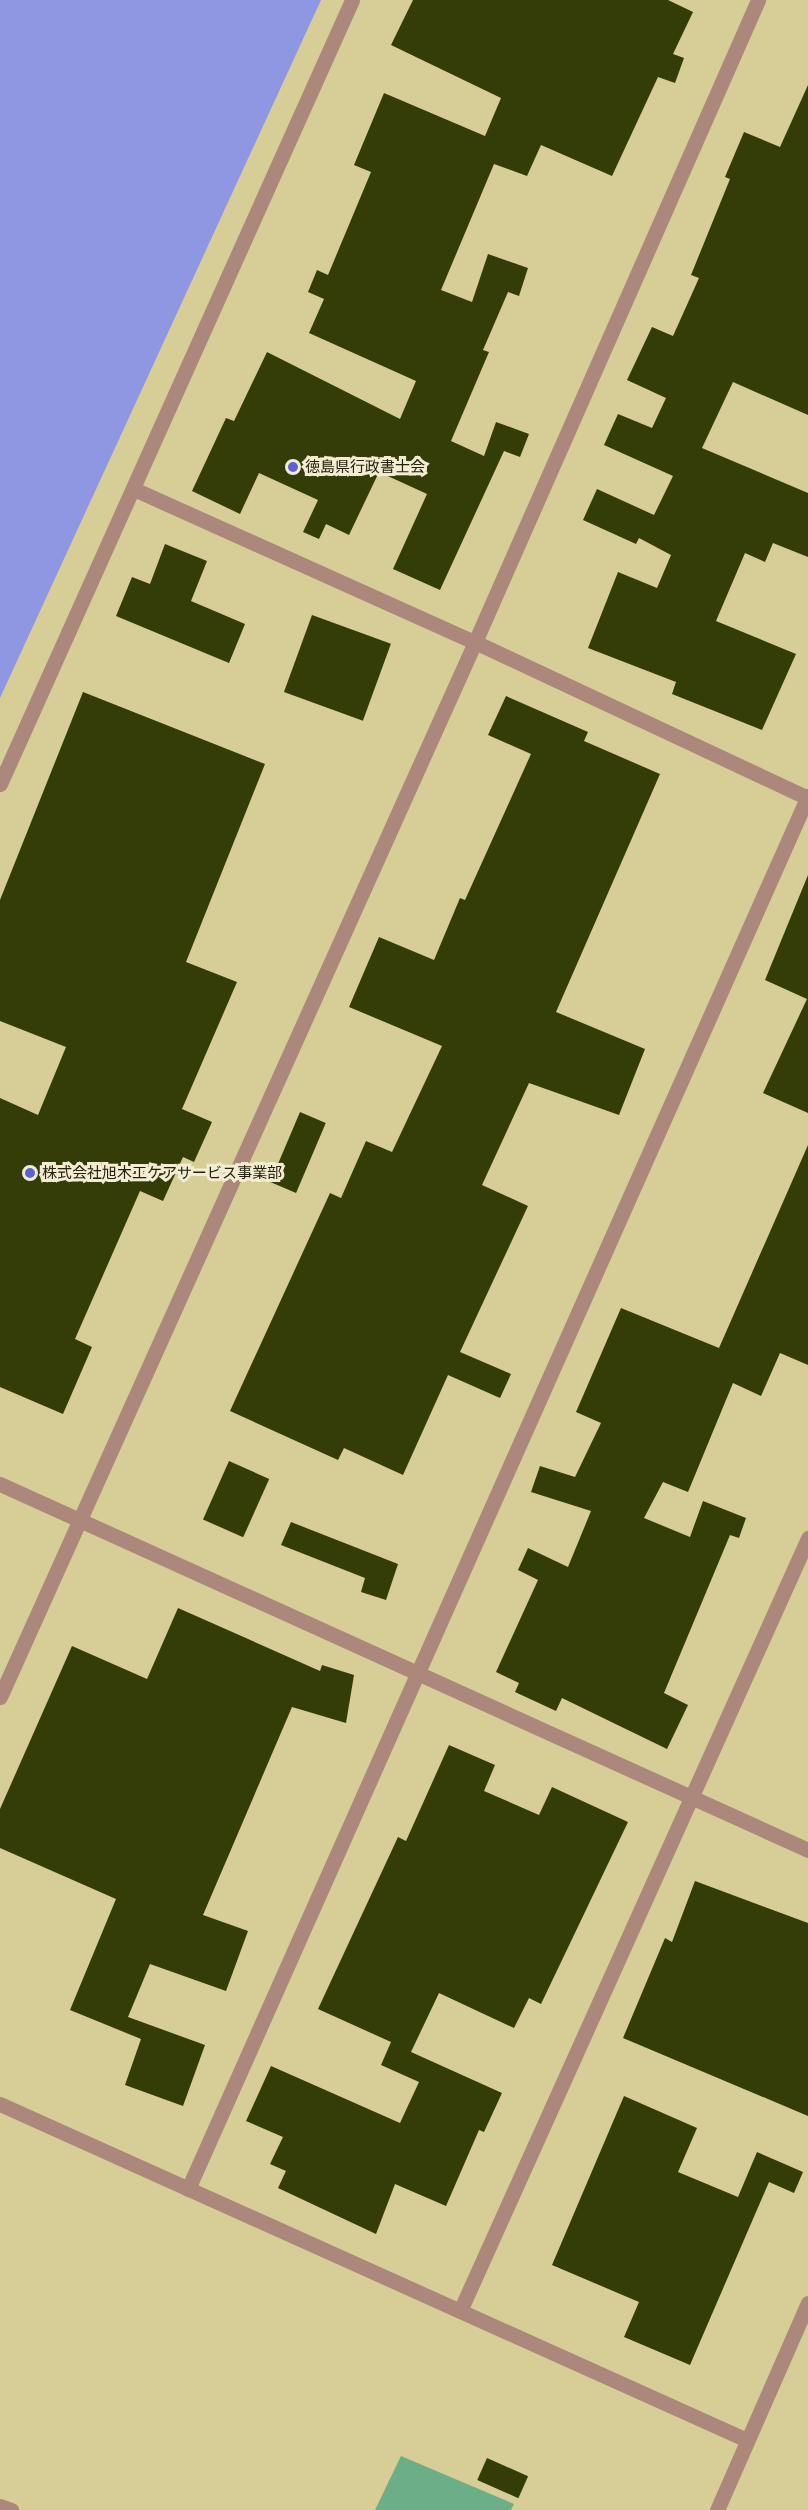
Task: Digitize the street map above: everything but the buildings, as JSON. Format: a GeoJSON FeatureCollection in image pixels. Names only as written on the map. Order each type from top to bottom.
{"type":"FeatureCollection","features":[{"type":"Feature","properties":{"kind":"street"},"geometry":{"type":"LineString","coordinates":[[0,793],[352,0]]}},
{"type":"Feature","properties":{"kind":"street"},"geometry":{"type":"LineString","coordinates":[[0,783],[352,0]]}},
{"type":"Feature","properties":{"kind":"street"},"geometry":{"type":"LineString","coordinates":[[0,1697],[475,642],[758,0]]}},
{"type":"Feature","properties":{"kind":"street"},"geometry":{"type":"LineString","coordinates":[[136,490],[475,642],[808,797],[188,2189]]}},
{"type":"Feature","properties":{"kind":"street"},"geometry":{"type":"LineString","coordinates":[[0,1484],[79,1522],[808,1850]]}},
{"type":"Feature","properties":{"kind":"street"},"geometry":{"type":"LineString","coordinates":[[460,2311],[808,1538]]}},
{"type":"Feature","properties":{"kind":"street"},"geometry":{"type":"LineString","coordinates":[[0,2104],[747,2440]]}},
{"type":"Feature","properties":{"kind":"street"},"geometry":{"type":"LineString","coordinates":[[717,2510],[808,2303]]}},
{"type":"Feature","properties":{"kind":"street"},"geometry":{"type":"LineString","coordinates":[[0,2506],[11,2510]]}},
{"type":"Feature","properties":{"kind":"green space"},"geometry":{"type":"Polygon","coordinates":[[[401,2456],[514,2504],[511,2510],[375,2510],[401,2456]]]}},
{"type":"Feature","properties":{"kind":"water"},"geometry":{"type":"Polygon","coordinates":[[[0,0],[321,0],[0,698],[0,0]]]}},
{"type":"Feature","properties":{"kind":"place","name":"徳島県行政書士会"},"geometry":{"type":"Point","coordinates":[293,467]}},
{"type":"Feature","properties":{"kind":"place","name":"株式会社旭木工ケアサービス事業部"},"geometry":{"type":"Point","coordinates":[30,1173]}}]}
